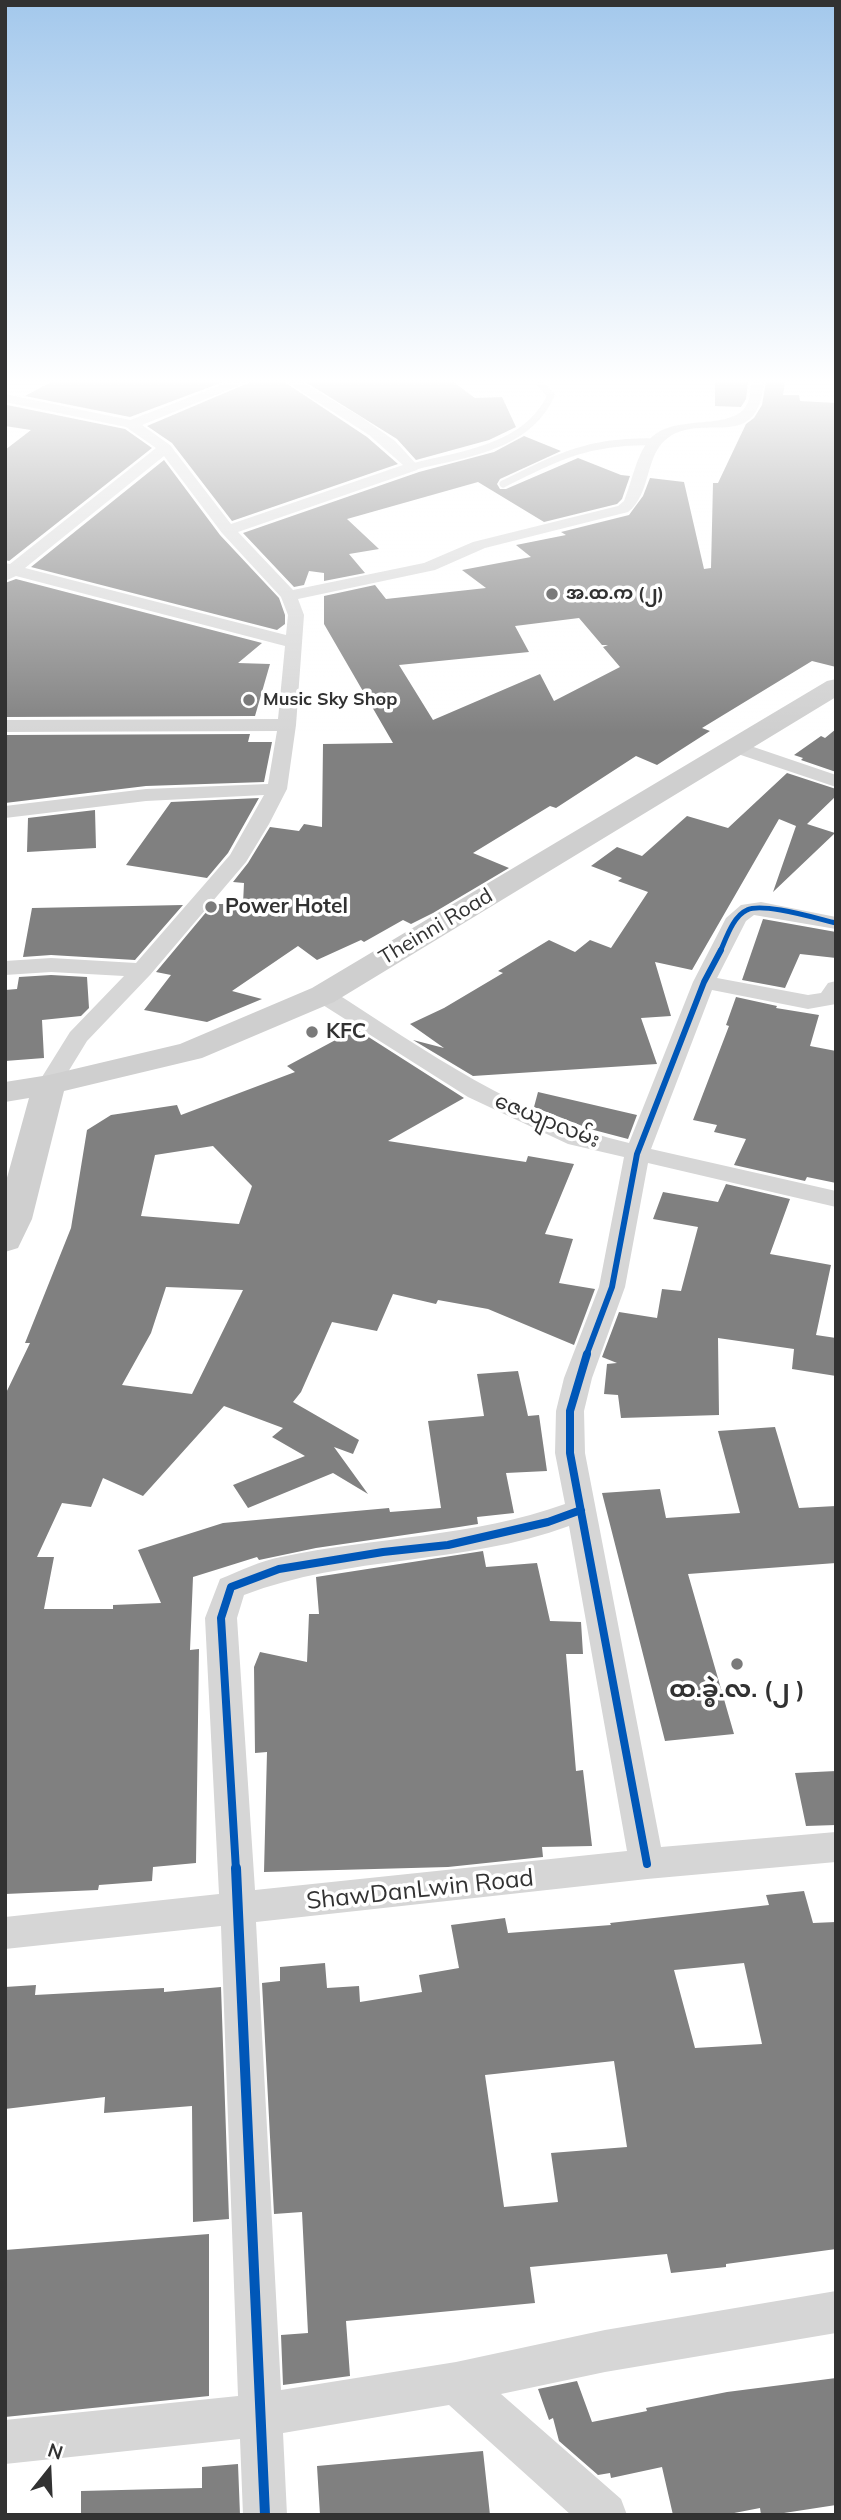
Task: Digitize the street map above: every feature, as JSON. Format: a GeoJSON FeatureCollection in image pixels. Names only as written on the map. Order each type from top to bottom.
{"type":"FeatureCollection","features":[{"type":"Feature","properties":{"kind":"main road","name":"Theinni Road"},"geometry":{"type":"LineString","coordinates":[[5,1092],[49,1085],[191,1051],[323,995],[836,686]]}},
{"type":"Feature","properties":{"kind":"main road"},"geometry":{"type":"LineString","coordinates":[[5,1240],[14,1219],[49,1085]]}},
{"type":"Feature","properties":{"kind":"street"},"geometry":{"type":"LineString","coordinates":[[8,571],[100,499]]}},
{"type":"Feature","properties":{"kind":"street"},"geometry":{"type":"LineString","coordinates":[[49,1085],[78,1037],[142,970],[239,858],[277,789],[288,725],[296,615],[289,596],[228,530],[204,499]]}},
{"type":"Feature","properties":{"kind":"street"},"geometry":{"type":"LineString","coordinates":[[228,530],[320,499]]}},
{"type":"Feature","properties":{"kind":"street"},"geometry":{"type":"LineString","coordinates":[[289,596],[417,570],[479,545],[623,509],[633,499]]}},
{"type":"Feature","properties":{"kind":"street"},"geometry":{"type":"LineString","coordinates":[[8,571],[295,643]]}},
{"type":"Feature","properties":{"kind":"street"},"geometry":{"type":"LineString","coordinates":[[5,726],[288,725]]}},
{"type":"Feature","properties":{"kind":"street"},"geometry":{"type":"LineString","coordinates":[[736,747],[836,781]]}},
{"type":"Feature","properties":{"kind":"street"},"geometry":{"type":"LineString","coordinates":[[5,812],[146,795],[277,789]]}},
{"type":"Feature","properties":{"kind":"street"},"geometry":{"type":"LineString","coordinates":[[647,1864],[570,1453],[570,1411],[578,1378],[612,1287],[637,1154],[704,982],[737,918],[748,909],[761,908],[836,923]]}},
{"type":"Feature","properties":{"kind":"street"},"geometry":{"type":"LineString","coordinates":[[5,968],[51,965],[142,970]]}},
{"type":"Feature","properties":{"kind":"street"},"geometry":{"type":"LineString","coordinates":[[704,982],[808,1002],[828,999],[836,988]]}},
{"type":"Feature","properties":{"kind":"street","name":"ဇေယျာလမ်း"},"geometry":{"type":"LineString","coordinates":[[323,995],[477,1092],[578,1139],[836,1199]]}},
{"type":"Feature","properties":{"kind":"street"},"geometry":{"type":"LineString","coordinates":[[265,2515],[238,1909],[221,1618],[231,1587],[279,1569],[383,1552],[448,1545],[548,1522],[581,1510]]}},
{"type":"Feature","properties":{"kind":"street","name":"ShawDanLwin Road"},"geometry":{"type":"LineString","coordinates":[[5,1933],[647,1864],[836,1847]]}},
{"type":"Feature","properties":{"kind":"street"},"geometry":{"type":"LineString","coordinates":[[5,2442],[260,2415],[456,2383],[605,2351],[836,2312]]}},
{"type":"Feature","properties":{"kind":"street"},"geometry":{"type":"LineString","coordinates":[[456,2383],[605,2515]]}},
{"type":"Feature","properties":{"kind":"building"},"geometry":{"type":"Polygon","coordinates":[[[5,499],[88,499],[9,561],[5,560],[5,499]]]}},
{"type":"Feature","properties":{"kind":"building"},"geometry":{"type":"Polygon","coordinates":[[[116,499],[193,499],[220,535],[279,598],[285,624],[277,630],[31,567],[116,499]]]}},
{"type":"Feature","properties":{"kind":"building"},"geometry":{"type":"Polygon","coordinates":[[[215,499],[297,499],[232,521],[215,499]]]}},
{"type":"Feature","properties":{"kind":"building"},"geometry":{"type":"Polygon","coordinates":[[[342,499],[419,499],[347,519],[379,549],[349,554],[365,573],[324,581],[324,573],[309,571],[304,585],[294,587],[243,533],[342,499]]]}},
{"type":"Feature","properties":{"kind":"building"},"geometry":{"type":"Polygon","coordinates":[[[505,499],[622,499],[617,504],[544,522],[505,499]]]}},
{"type":"Feature","properties":{"kind":"building"},"geometry":{"type":"Polygon","coordinates":[[[641,499],[688,499],[704,569],[711,568],[713,499],[836,499],[836,667],[812,661],[702,728],[710,731],[657,765],[636,756],[556,808],[550,806],[473,853],[509,868],[433,913],[411,924],[403,920],[364,942],[361,940],[317,960],[298,946],[232,991],[262,999],[207,1022],[144,1010],[171,975],[156,972],[213,904],[243,904],[244,883],[233,882],[270,827],[299,831],[304,824],[322,827],[323,744],[393,743],[324,624],[324,596],[375,585],[386,599],[486,588],[462,570],[531,557],[516,545],[566,535],[561,532],[629,515],[641,499]],[[579,618],[515,626],[529,652],[399,665],[433,720],[540,674],[554,701],[620,667],[603,647],[608,645],[602,645],[579,618]]]}},
{"type":"Feature","properties":{"kind":"building"},"geometry":{"type":"Polygon","coordinates":[[[16,579],[262,643],[238,663],[270,664],[255,716],[5,717],[5,583],[16,579]]]}},
{"type":"Feature","properties":{"kind":"building"},"geometry":{"type":"Polygon","coordinates":[[[836,729],[836,772],[794,755],[821,736],[825,738],[836,729]]]}},
{"type":"Feature","properties":{"kind":"building"},"geometry":{"type":"Polygon","coordinates":[[[250,734],[248,742],[272,742],[264,782],[146,786],[5,803],[5,735],[250,734]]]}},
{"type":"Feature","properties":{"kind":"building"},"geometry":{"type":"Polygon","coordinates":[[[787,773],[836,789],[836,796],[807,824],[835,833],[773,892],[796,826],[779,819],[692,970],[655,962],[671,1016],[641,1018],[657,1064],[473,1076],[413,1040],[444,1048],[410,1024],[444,1008],[503,973],[498,971],[549,940],[575,952],[590,940],[611,948],[648,892],[618,881],[622,878],[591,866],[617,847],[642,856],[687,816],[728,828],[787,773]]]}},
{"type":"Feature","properties":{"kind":"building"},"geometry":{"type":"Polygon","coordinates":[[[259,798],[228,853],[207,878],[126,865],[171,802],[259,798]]]}},
{"type":"Feature","properties":{"kind":"building"},"geometry":{"type":"Polygon","coordinates":[[[95,810],[96,848],[27,852],[28,818],[95,810]]]}},
{"type":"Feature","properties":{"kind":"building"},"geometry":{"type":"Polygon","coordinates":[[[183,905],[135,960],[51,955],[23,957],[32,908],[183,905]]]}},
{"type":"Feature","properties":{"kind":"building"},"geometry":{"type":"Polygon","coordinates":[[[763,919],[836,932],[836,958],[800,954],[785,988],[742,980],[763,919]]]}},
{"type":"Feature","properties":{"kind":"building"},"geometry":{"type":"Polygon","coordinates":[[[19,977],[87,977],[89,1008],[81,1016],[42,1020],[44,1058],[5,1061],[5,990],[17,989],[19,977]]]}},
{"type":"Feature","properties":{"kind":"building"},"geometry":{"type":"Polygon","coordinates":[[[736,997],[777,1006],[776,1008],[819,1015],[810,1046],[836,1051],[836,1183],[807,1177],[805,1181],[734,1165],[746,1139],[714,1132],[717,1125],[693,1120],[729,1026],[726,1025],[736,997]]]}},
{"type":"Feature","properties":{"kind":"building"},"geometry":{"type":"Polygon","coordinates":[[[356,1029],[464,1098],[388,1141],[526,1162],[528,1156],[574,1164],[545,1234],[573,1239],[559,1283],[595,1289],[574,1345],[488,1309],[438,1300],[436,1304],[393,1294],[377,1331],[332,1322],[301,1392],[293,1402],[359,1440],[353,1454],[334,1447],[368,1494],[333,1473],[248,1508],[233,1485],[305,1456],[272,1437],[283,1428],[224,1406],[143,1496],[103,1478],[91,1507],[62,1503],[37,1557],[54,1557],[44,1609],[113,1609],[113,1605],[161,1603],[138,1550],[223,1523],[389,1508],[390,1512],[441,1508],[428,1421],[484,1416],[477,1374],[518,1371],[528,1416],[539,1415],[547,1471],[506,1473],[514,1513],[477,1517],[478,1524],[316,1548],[259,1560],[257,1557],[193,1577],[190,1650],[199,1649],[196,1863],[153,1867],[152,1881],[99,1885],[98,1890],[5,1894],[5,1395],[30,1343],[25,1343],[71,1228],[87,1130],[111,1115],[177,1105],[181,1115],[295,1072],[287,1066],[356,1029]],[[213,1146],[155,1155],[141,1216],[239,1224],[252,1186],[213,1146]],[[166,1287],[151,1333],[122,1385],[192,1394],[243,1290],[166,1287]]]}},
{"type":"Feature","properties":{"kind":"building"},"geometry":{"type":"Polygon","coordinates":[[[538,1092],[637,1115],[628,1139],[590,1129],[534,1107],[538,1092]]]}},
{"type":"Feature","properties":{"kind":"building"},"geometry":{"type":"Polygon","coordinates":[[[726,1184],[790,1199],[770,1254],[831,1265],[816,1335],[836,1338],[836,1376],[792,1369],[794,1349],[718,1338],[719,1415],[621,1418],[618,1395],[604,1394],[607,1364],[617,1363],[602,1357],[619,1312],[657,1318],[662,1289],[681,1291],[698,1227],[653,1219],[663,1192],[718,1202],[726,1184]]]}},
{"type":"Feature","properties":{"kind":"building"},"geometry":{"type":"Polygon","coordinates":[[[775,1427],[799,1508],[836,1506],[836,1563],[688,1574],[734,1734],[665,1741],[602,1493],[660,1489],[666,1518],[740,1513],[718,1431],[775,1427]]]}},
{"type":"Feature","properties":{"kind":"building"},"geometry":{"type":"Polygon","coordinates":[[[483,1551],[486,1567],[537,1563],[550,1621],[581,1622],[583,1654],[566,1654],[576,1771],[583,1770],[592,1846],[542,1847],[543,1857],[448,1867],[264,1872],[267,1752],[255,1753],[254,1667],[260,1652],[307,1662],[309,1614],[319,1614],[316,1577],[483,1551]]]}},
{"type":"Feature","properties":{"kind":"building"},"geometry":{"type":"Polygon","coordinates":[[[836,1771],[836,1825],[806,1826],[795,1773],[836,1771]]]}},
{"type":"Feature","properties":{"kind":"building"},"geometry":{"type":"Polygon","coordinates":[[[804,1891],[813,1923],[836,1922],[836,2249],[671,2273],[667,2254],[530,2267],[535,2303],[346,2321],[350,2376],[283,2385],[281,2335],[308,2333],[302,2212],[274,2214],[262,1983],[280,1981],[280,1967],[325,1963],[327,1988],[359,1986],[360,2002],[422,1992],[419,1975],[459,1968],[451,1925],[505,1918],[508,1933],[611,1925],[610,1923],[769,1905],[766,1895],[804,1891]],[[744,1963],[674,1970],[695,2048],[762,2044],[744,1963]],[[614,2061],[485,2075],[504,2207],[558,2202],[551,2153],[627,2147],[614,2061]]]}},
{"type":"Feature","properties":{"kind":"building"},"geometry":{"type":"Polygon","coordinates":[[[36,1985],[35,1995],[164,1988],[164,1992],[221,1987],[229,2219],[193,2222],[192,2106],[104,2113],[105,2097],[5,2109],[5,1987],[36,1985]]]}},
{"type":"Feature","properties":{"kind":"building"},"geometry":{"type":"Polygon","coordinates":[[[209,2234],[209,2396],[5,2417],[5,2250],[209,2234]]]}},
{"type":"Feature","properties":{"kind":"building"},"geometry":{"type":"Polygon","coordinates":[[[836,2378],[836,2505],[771,2515],[761,2515],[760,2508],[724,2515],[673,2515],[662,2467],[611,2478],[610,2473],[598,2475],[559,2441],[553,2418],[549,2420],[538,2389],[577,2381],[592,2422],[727,2392],[836,2378]]]}},
{"type":"Feature","properties":{"kind":"building"},"geometry":{"type":"Polygon","coordinates":[[[483,2451],[490,2515],[320,2515],[317,2466],[483,2451]]]}},
{"type":"Feature","properties":{"kind":"building"},"geometry":{"type":"Polygon","coordinates":[[[238,2464],[240,2515],[81,2515],[81,2491],[202,2488],[202,2467],[238,2464]]]}},
{"type":"Feature","properties":{"kind":"cycle path"},"geometry":{"type":"LineString","coordinates":[[647,1864],[570,1453],[570,1411],[578,1378],[612,1287],[637,1154],[704,982],[737,918],[748,909],[761,908],[836,923]]}},
{"type":"Feature","properties":{"kind":"cycle path"},"geometry":{"type":"LineString","coordinates":[[265,2515],[238,1909],[221,1618],[231,1587],[279,1569],[383,1552],[448,1545],[548,1522],[581,1510]]}},
{"type":"Feature","properties":{"kind":"place","name":"အ.ထ.က (၂)"},"geometry":{"type":"Point","coordinates":[552,594]}},
{"type":"Feature","properties":{"kind":"place","name":"Music Sky Shop"},"geometry":{"type":"Point","coordinates":[249,700]}},
{"type":"Feature","properties":{"kind":"place","name":"Power Hotel"},"geometry":{"type":"Point","coordinates":[211,907]}},
{"type":"Feature","properties":{"kind":"place","name":"KFC"},"geometry":{"type":"Point","coordinates":[312,1032]}},
{"type":"Feature","properties":{"kind":"place","name":"ထ.ခွဲ.လ. (၂ )"},"geometry":{"type":"Point","coordinates":[737,1664]}}]}
